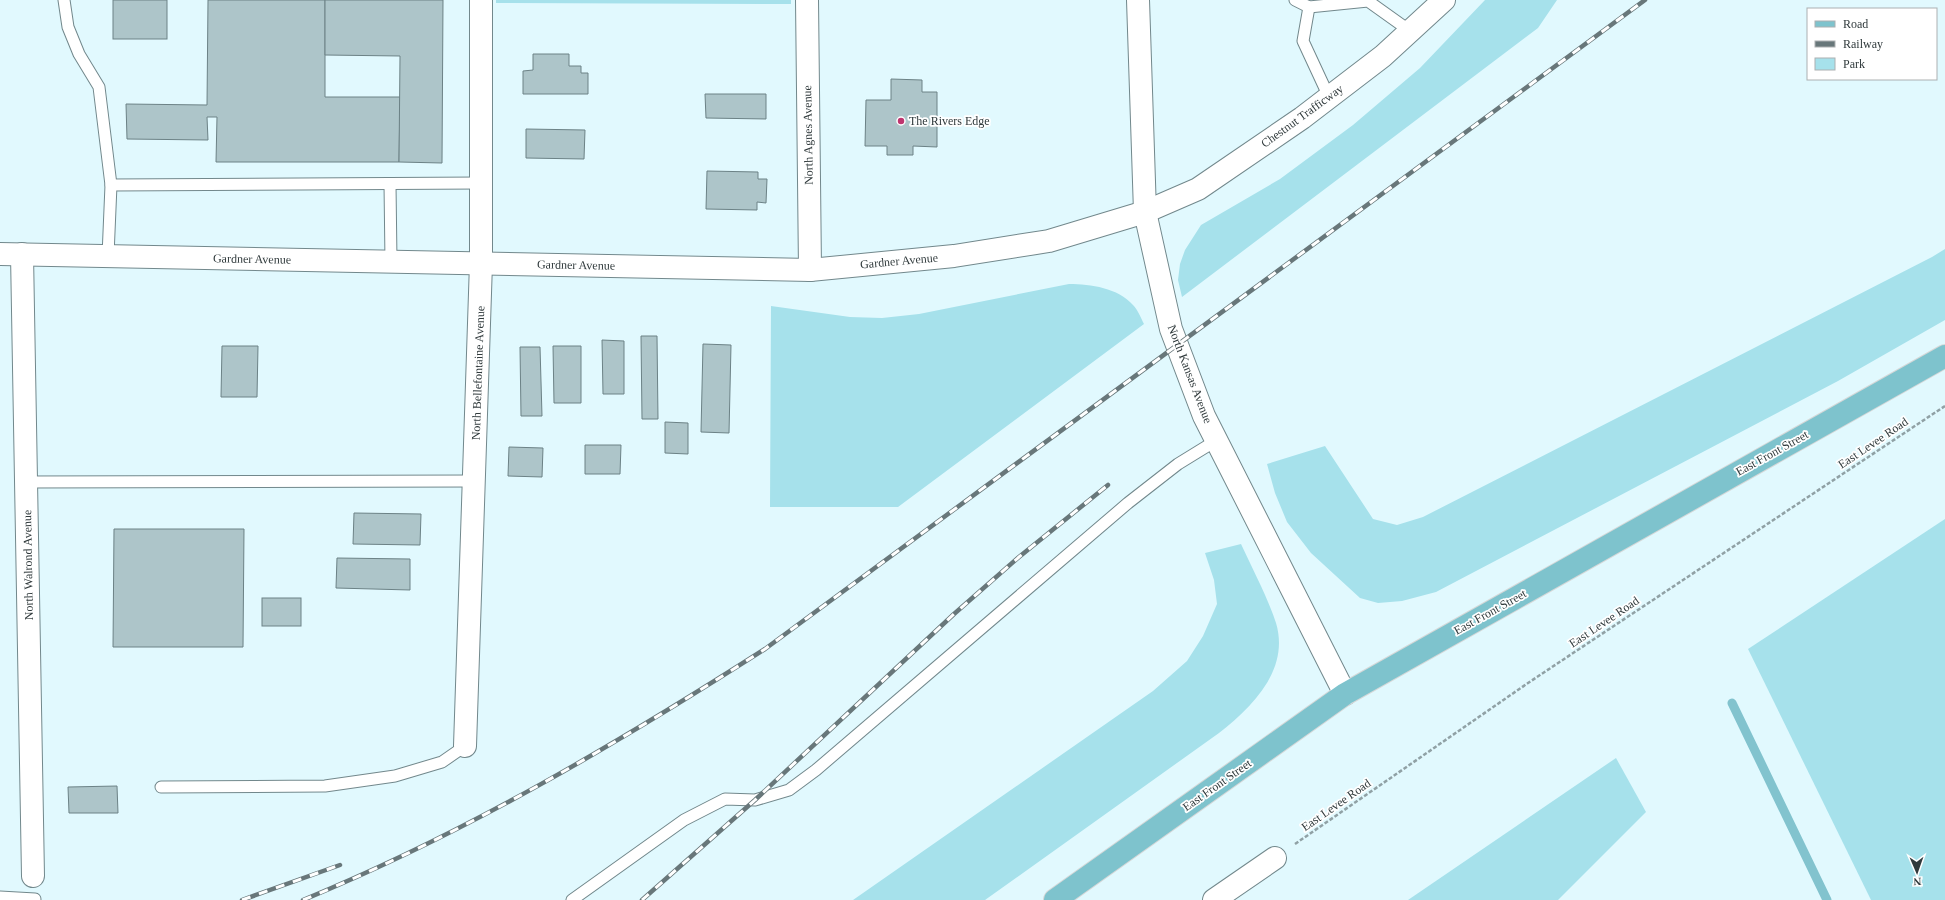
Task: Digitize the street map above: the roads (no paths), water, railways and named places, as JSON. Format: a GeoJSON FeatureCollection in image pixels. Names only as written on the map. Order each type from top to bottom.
{"type":"FeatureCollection","features":[{"type":"Feature","properties":{"kind":"main road","name":"East Front Street"},"geometry":{"type":"LineString","coordinates":[[1055,900],[1345,694],[1945,356]]}},
{"type":"Feature","properties":{"kind":"street","name":"North Bellefontaine Avenue"},"geometry":{"type":"LineString","coordinates":[[465,746],[475,482],[481,263],[481,0]]}},
{"type":"Feature","properties":{"kind":"street","name":"North Agnes Avenue"},"geometry":{"type":"LineString","coordinates":[[807,0],[810,270]]}},
{"type":"Feature","properties":{"kind":"street","name":"North Kansas Avenue"},"geometry":{"type":"LineString","coordinates":[[1138,0],[1146,212],[1171,329],[1204,416],[1345,694]]}},
{"type":"Feature","properties":{"kind":"street","name":"Chestnut Trafficway"},"geometry":{"type":"LineString","coordinates":[[1146,212],[1198,188],[1302,118],[1383,56],[1444,0]]}},
{"type":"Feature","properties":{"kind":"street","name":"Gardner Avenue"},"geometry":{"type":"LineString","coordinates":[[0,254],[810,270],[954,256],[1048,241],[1146,212]]}},
{"type":"Feature","properties":{"kind":"street","name":"North Walrond Avenue"},"geometry":{"type":"LineString","coordinates":[[22,254],[34,890]]}},
{"type":"Feature","properties":{"kind":"street"},"geometry":{"type":"LineString","coordinates":[[1214,900],[1275,858]]}},
{"type":"Feature","properties":{"kind":"lane"},"geometry":{"type":"LineString","coordinates":[[64,0],[68,27],[79,54],[99,88],[112,185],[108,256]]}},
{"type":"Feature","properties":{"kind":"lane"},"geometry":{"type":"LineString","coordinates":[[1295,0],[1309,7],[1368,1],[1410,32]]}},
{"type":"Feature","properties":{"kind":"lane"},"geometry":{"type":"LineString","coordinates":[[1309,7],[1303,40],[1329,98]]}},
{"type":"Feature","properties":{"kind":"lane"},"geometry":{"type":"LineString","coordinates":[[112,185],[481,183]]}},
{"type":"Feature","properties":{"kind":"lane"},"geometry":{"type":"LineString","coordinates":[[390,184],[391,261]]}},
{"type":"Feature","properties":{"kind":"lane"},"geometry":{"type":"LineString","coordinates":[[572,900],[691,816],[725,799],[755,800],[789,790],[816,770],[1128,503],[1178,464],[1217,440]]}},
{"type":"Feature","properties":{"kind":"lane"},"geometry":{"type":"LineString","coordinates":[[26,482],[475,482]]}},
{"type":"Feature","properties":{"kind":"lane"},"geometry":{"type":"LineString","coordinates":[[161,787],[326,786],[402,774],[442,762],[465,746]]}},
{"type":"Feature","properties":{"kind":"lane"},"geometry":{"type":"LineString","coordinates":[[0,897],[34,890]]}},
{"type":"Feature","properties":{"kind":"waterway"},"geometry":{"type":"LineString","coordinates":[[1732,703],[1827,900]]}},
{"type":"Feature","properties":{"kind":"railway"},"geometry":{"type":"LineString","coordinates":[[303,900],[364,874],[423,846],[540,785],[654,718],[765,649],[1645,0]]}},
{"type":"Feature","properties":{"kind":"railway"},"geometry":{"type":"LineString","coordinates":[[642,900],[755,800],[954,614],[1019,557],[1108,485]]}},
{"type":"Feature","properties":{"kind":"railway"},"geometry":{"type":"LineString","coordinates":[[242,900],[340,865]]}},
{"type":"Feature","properties":{"kind":"place","name":"The Rivers Edge"},"geometry":{"type":"Point","coordinates":[901,121]}}]}
